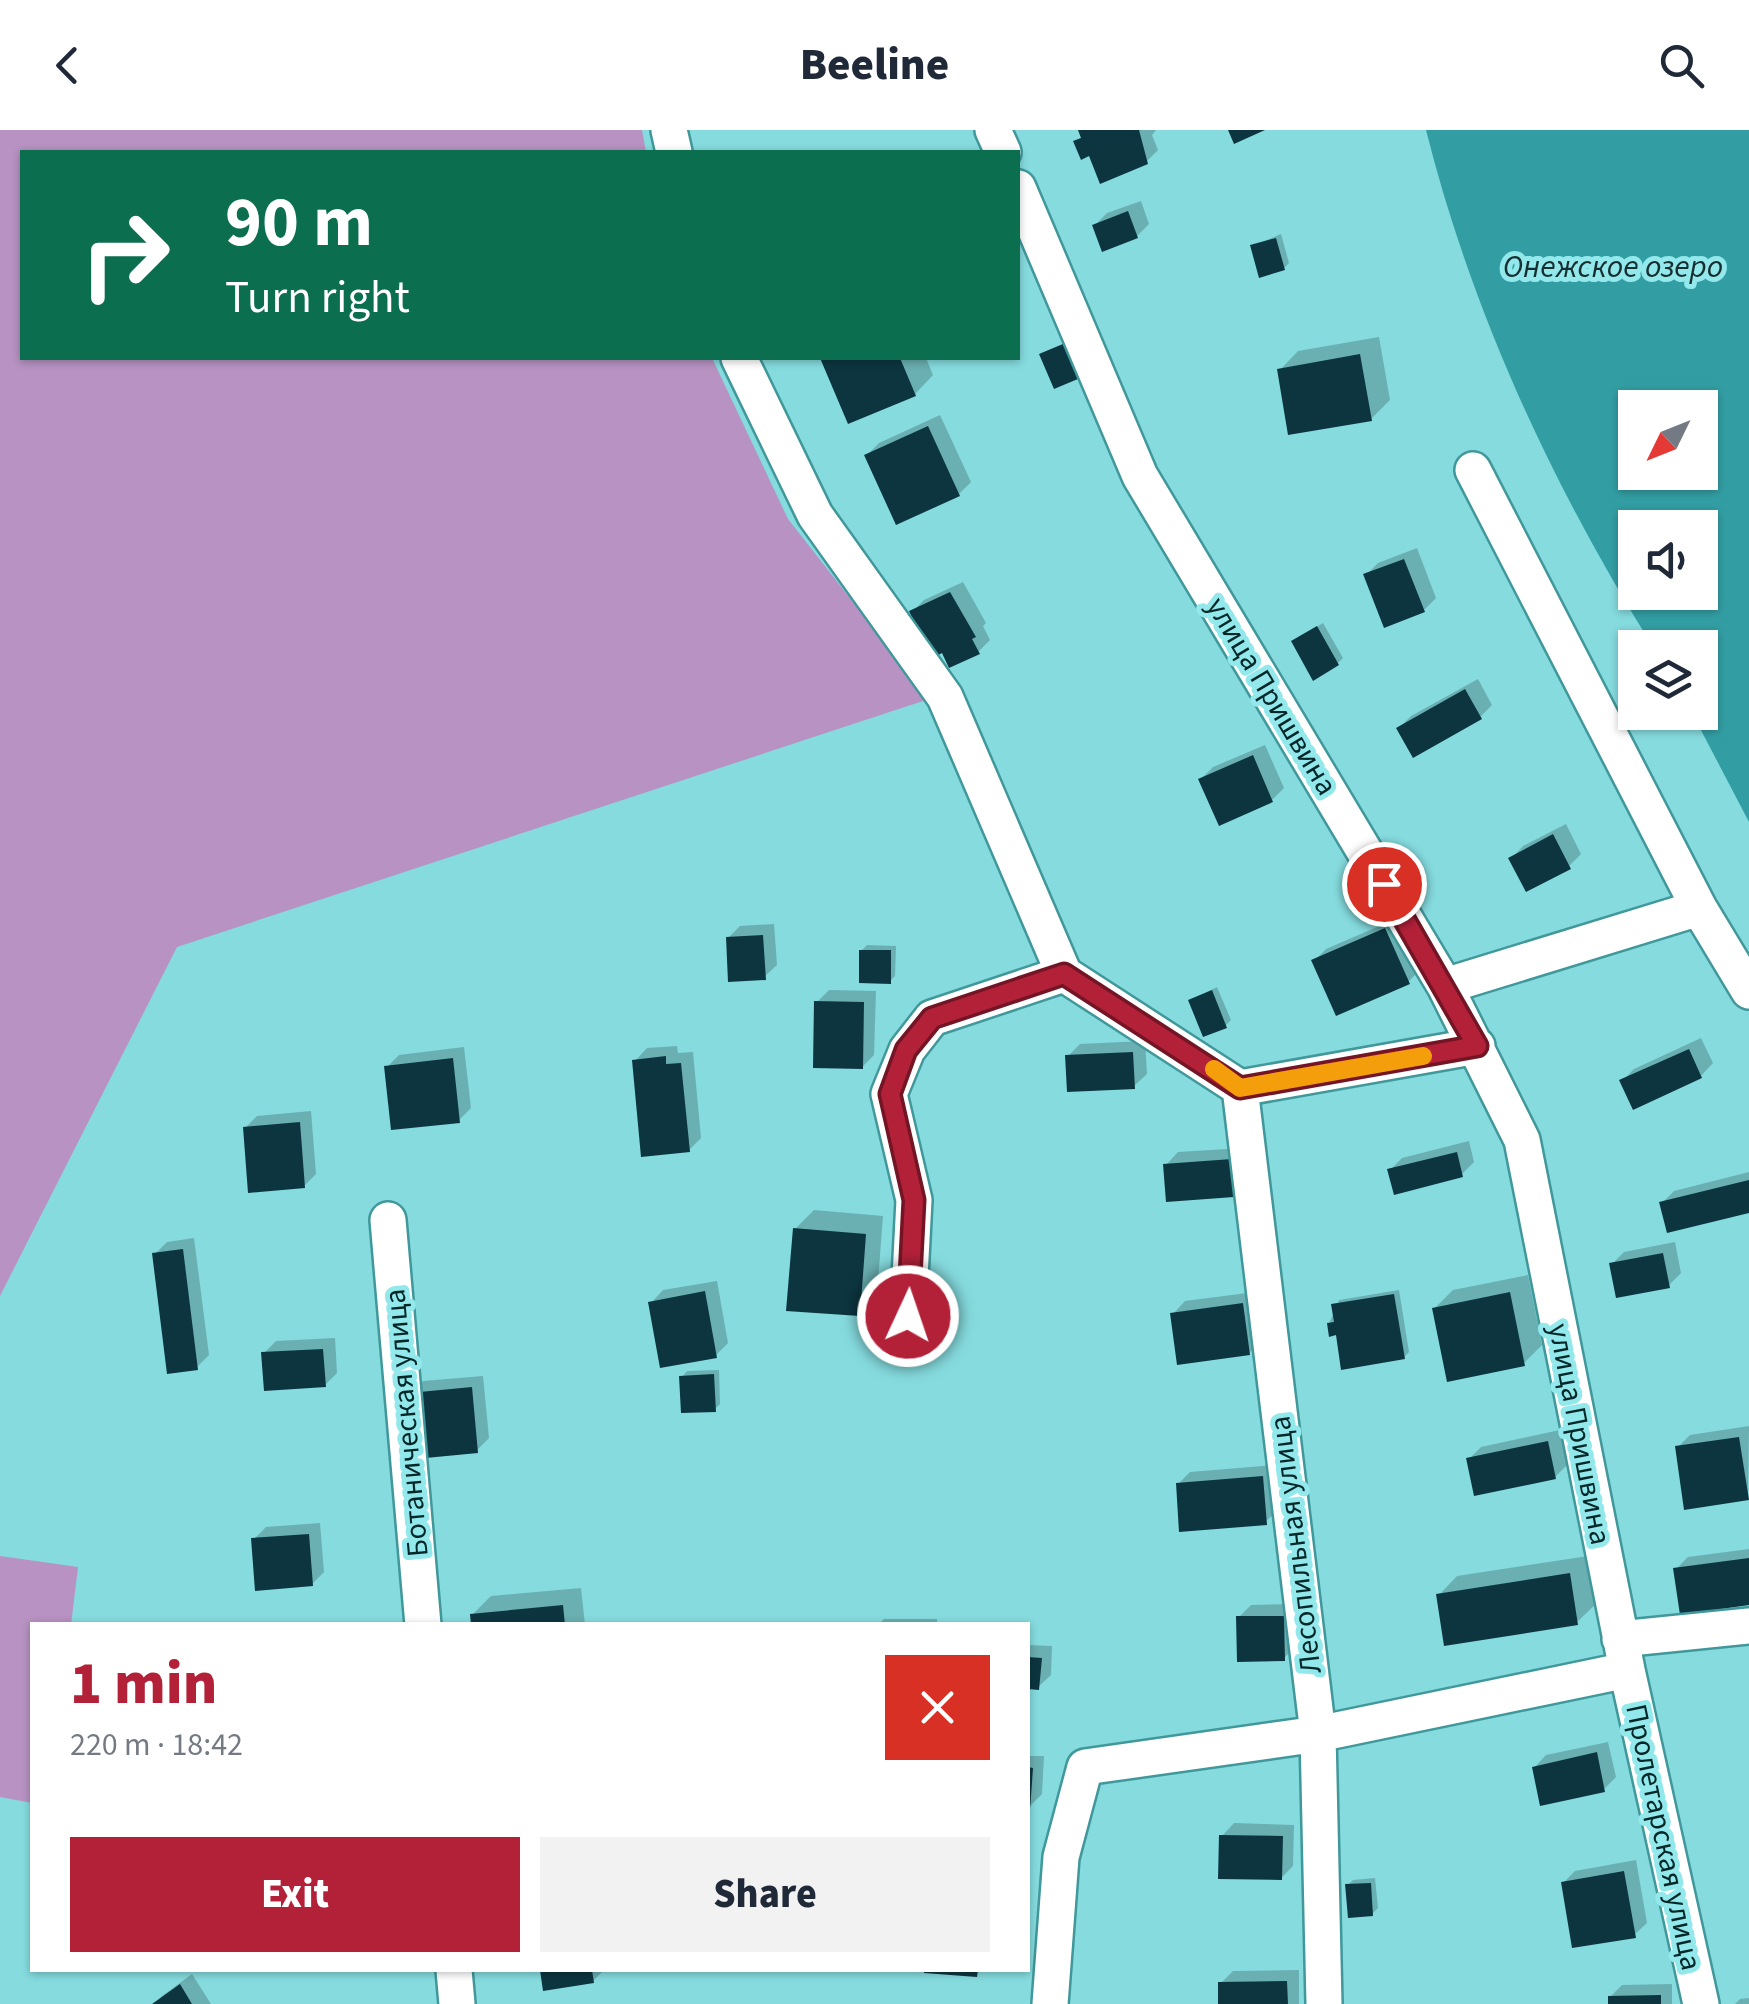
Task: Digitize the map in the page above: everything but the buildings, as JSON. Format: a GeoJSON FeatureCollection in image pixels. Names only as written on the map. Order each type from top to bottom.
{"type":"FeatureCollection","features":[{"type":"Feature","properties":{"kind":"street","name":"улица Пришвина"},"geometry":{"type":"LineString","coordinates":[[1020,193],[1140,476],[1445,986],[1522,1140],[1624,1654]]}},
{"type":"Feature","properties":{"kind":"street"},"geometry":{"type":"LineString","coordinates":[[740,360],[815,515],[946,697],[1064,974],[1240,1088],[1477,1046]]}},
{"type":"Feature","properties":{"kind":"street"},"geometry":{"type":"LineString","coordinates":[[1472,470],[1699,908],[1749,991]]}},
{"type":"Feature","properties":{"kind":"street"},"geometry":{"type":"LineString","coordinates":[[1445,986],[1699,908]]}},
{"type":"Feature","properties":{"kind":"street"},"geometry":{"type":"LineString","coordinates":[[908,1316],[914,1200],[890,1094],[906,1050],[932,1018],[1064,974]]}},
{"type":"Feature","properties":{"kind":"street","name":"Лесопильная улица"},"geometry":{"type":"LineString","coordinates":[[1240,1088],[1318,1734],[1324,2004]]}},
{"type":"Feature","properties":{"kind":"street","name":"Ботаническая улица"},"geometry":{"type":"LineString","coordinates":[[388,1220],[424,1622]]}},
{"type":"Feature","properties":{"kind":"street"},"geometry":{"type":"LineString","coordinates":[[1050,2004],[1062,1857],[1085,1767],[1318,1734],[1624,1654],[1749,1626]]}},
{"type":"Feature","properties":{"kind":"street","name":"Пролетарская улица"},"geometry":{"type":"LineString","coordinates":[[1624,1654],[1700,2004]]}},
{"type":"Feature","properties":{"kind":"street"},"geometry":{"type":"LineString","coordinates":[[454,1972],[456,2004]]}},
{"type":"Feature","properties":{"kind":"shaded area"},"geometry":{"type":"Polygon","coordinates":[[[0,130],[642,130],[646,150],[20,150],[20,360],[713,360],[788,519],[929,699],[177,947],[0,1296],[0,130]]]}},
{"type":"Feature","properties":{"kind":"shaded area"},"geometry":{"type":"Polygon","coordinates":[[[0,1556],[78,1567],[71,1622],[30,1622],[30,1803],[0,1797],[0,1556]]]}},
{"type":"Feature","properties":{"kind":"water","name":"Онежское озеро"},"geometry":{"type":"Polygon","coordinates":[[[1426,130],[1749,130],[1749,822],[1701,730],[1718,730],[1718,630],[1643,630],[1631,610],[1718,610],[1718,510],[1618,510],[1618,589],[1519,397],[1467,265],[1426,130]]]}},
{"type":"Feature","properties":{"kind":"slow traffic"},"geometry":{"type":"LineString","coordinates":[[1214,1069],[1240,1088],[1423,1056]]}},
{"type":"Feature","properties":{"kind":"route"},"geometry":{"type":"LineString","coordinates":[[908,1316],[914,1200],[890,1094],[906,1050],[932,1018],[1064,974],[1240,1088],[1477,1046],[1384,884]]}}]}
